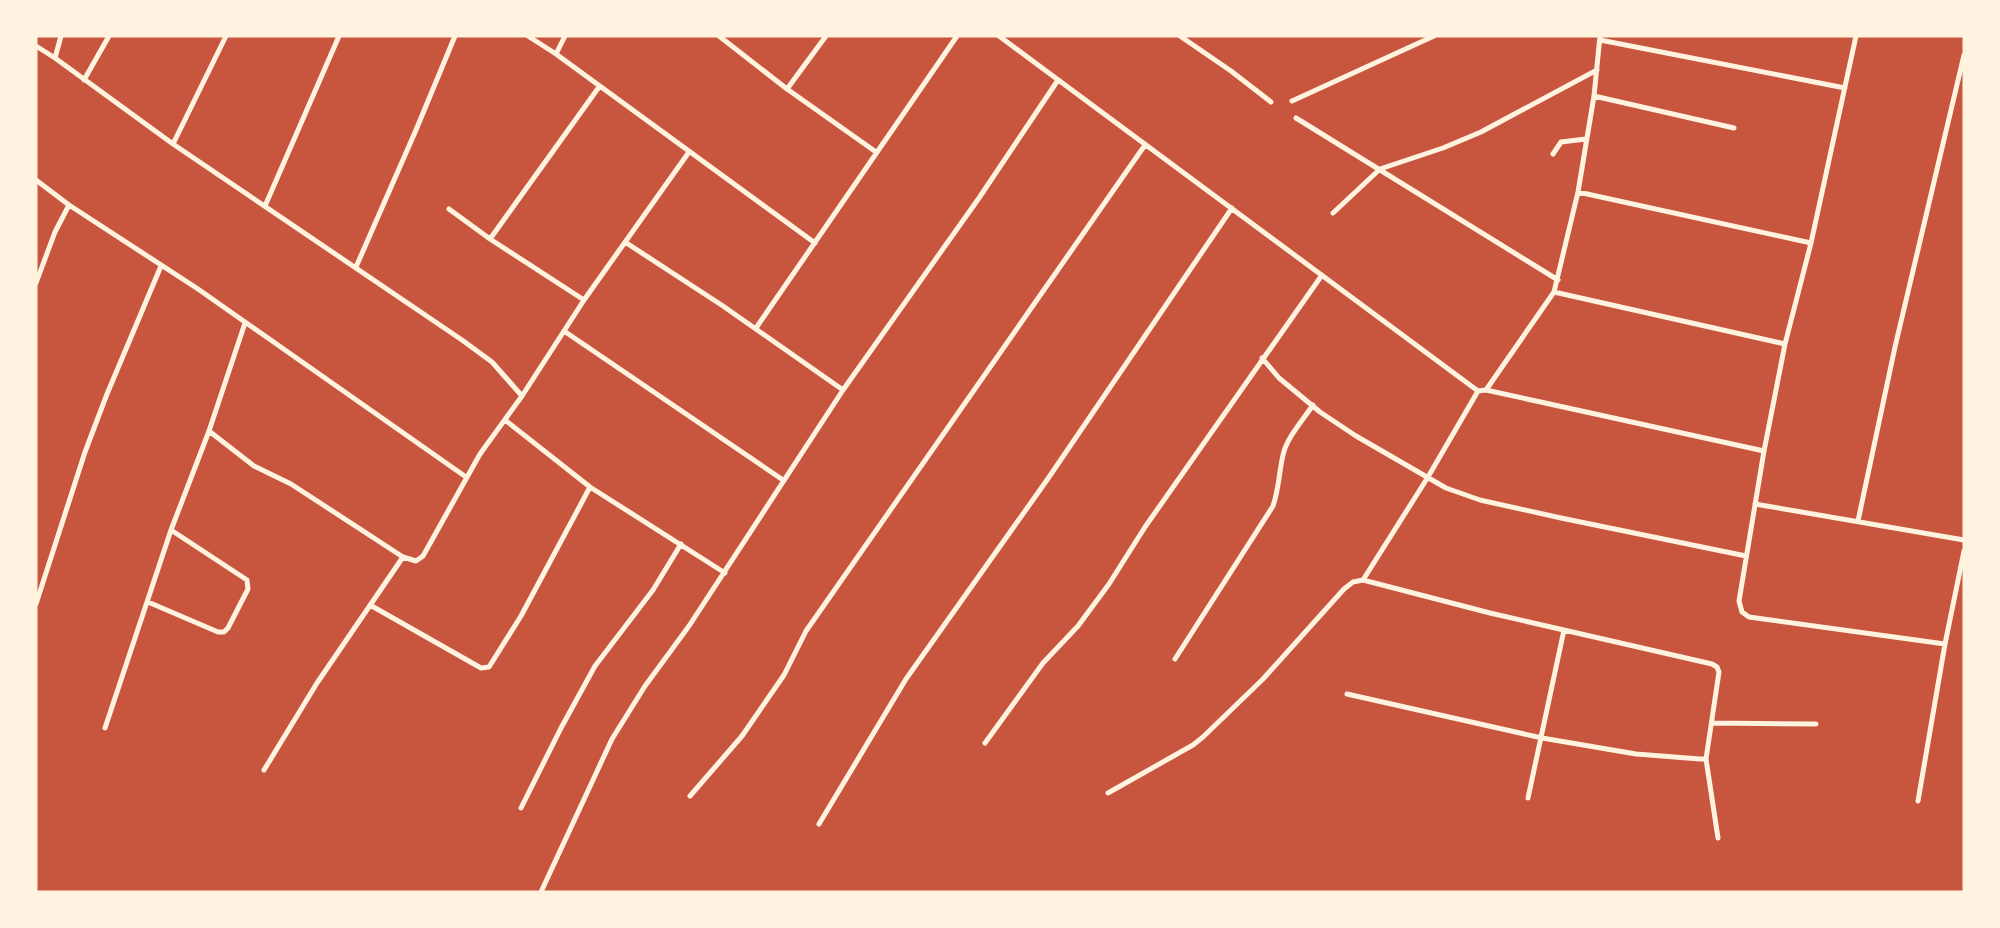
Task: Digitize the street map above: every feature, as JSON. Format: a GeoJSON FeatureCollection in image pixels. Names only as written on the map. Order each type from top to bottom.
{"type":"FeatureCollection","features":[{"type":"Feature","properties":{"kind":"street"},"geometry":{"type":"LineString","coordinates":[[55,58],[61,36]]}},
{"type":"Feature","properties":{"kind":"street"},"geometry":{"type":"LineString","coordinates":[[84,80],[109,36]]}},
{"type":"Feature","properties":{"kind":"street"},"geometry":{"type":"LineString","coordinates":[[173,144],[226,36]]}},
{"type":"Feature","properties":{"kind":"street"},"geometry":{"type":"LineString","coordinates":[[265,206],[339,36]]}},
{"type":"Feature","properties":{"kind":"street"},"geometry":{"type":"LineString","coordinates":[[356,267],[455,36]]}},
{"type":"Feature","properties":{"kind":"street"},"geometry":{"type":"LineString","coordinates":[[528,36],[815,243]]}},
{"type":"Feature","properties":{"kind":"street"},"geometry":{"type":"LineString","coordinates":[[556,54],[565,36]]}},
{"type":"Feature","properties":{"kind":"street"},"geometry":{"type":"LineString","coordinates":[[719,36],[787,89],[876,152]]}},
{"type":"Feature","properties":{"kind":"street"},"geometry":{"type":"LineString","coordinates":[[787,89],[826,36]]}},
{"type":"Feature","properties":{"kind":"street"},"geometry":{"type":"LineString","coordinates":[[756,328],[957,36]]}},
{"type":"Feature","properties":{"kind":"street"},"geometry":{"type":"LineString","coordinates":[[999,36],[1478,391],[1486,390],[1764,451]]}},
{"type":"Feature","properties":{"kind":"street"},"geometry":{"type":"LineString","coordinates":[[1180,36],[1271,102]]}},
{"type":"Feature","properties":{"kind":"street"},"geometry":{"type":"LineString","coordinates":[[1292,101],[1434,36]]}},
{"type":"Feature","properties":{"kind":"street"},"geometry":{"type":"LineString","coordinates":[[1856,36],[1811,243],[1785,344],[1764,451],[1739,602],[1742,612],[1749,617],[1945,644]]}},
{"type":"Feature","properties":{"kind":"street"},"geometry":{"type":"LineString","coordinates":[[1486,390],[1554,292],[1558,280],[1578,192],[1594,96],[1600,38],[1845,88]]}},
{"type":"Feature","properties":{"kind":"street"},"geometry":{"type":"LineString","coordinates":[[36,46],[173,144],[492,362],[522,396]]}},
{"type":"Feature","properties":{"kind":"street"},"geometry":{"type":"LineString","coordinates":[[1858,521],[1895,347],[1964,55]]}},
{"type":"Feature","properties":{"kind":"street"},"geometry":{"type":"LineString","coordinates":[[1333,213],[1380,170],[1481,132],[1596,69]]}},
{"type":"Feature","properties":{"kind":"street"},"geometry":{"type":"LineString","coordinates":[[541,892],[612,739],[645,686],[689,626],[843,390],[979,198],[1058,80]]}},
{"type":"Feature","properties":{"kind":"street"},"geometry":{"type":"LineString","coordinates":[[490,239],[599,87]]}},
{"type":"Feature","properties":{"kind":"street"},"geometry":{"type":"LineString","coordinates":[[1594,96],[1734,128]]}},
{"type":"Feature","properties":{"kind":"street"},"geometry":{"type":"LineString","coordinates":[[1296,118],[1558,280]]}},
{"type":"Feature","properties":{"kind":"street"},"geometry":{"type":"LineString","coordinates":[[1553,154],[1561,142],[1586,139]]}},
{"type":"Feature","properties":{"kind":"street"},"geometry":{"type":"LineString","coordinates":[[690,796],[741,736],[784,675],[806,631],[1145,145]]}},
{"type":"Feature","properties":{"kind":"street"},"geometry":{"type":"LineString","coordinates":[[209,431],[254,466],[291,484],[403,557],[416,561],[423,556],[466,477],[584,300],[689,152]]}},
{"type":"Feature","properties":{"kind":"street"},"geometry":{"type":"LineString","coordinates":[[36,180],[69,205],[198,289],[466,477]]}},
{"type":"Feature","properties":{"kind":"street"},"geometry":{"type":"LineString","coordinates":[[1578,192],[1811,243]]}},
{"type":"Feature","properties":{"kind":"street"},"geometry":{"type":"LineString","coordinates":[[36,283],[55,232],[69,205]]}},
{"type":"Feature","properties":{"kind":"street"},"geometry":{"type":"LineString","coordinates":[[819,824],[906,679],[1054,470],[1232,208]]}},
{"type":"Feature","properties":{"kind":"street"},"geometry":{"type":"LineString","coordinates":[[449,209],[490,239],[584,300]]}},
{"type":"Feature","properties":{"kind":"street"},"geometry":{"type":"LineString","coordinates":[[625,242],[756,328],[843,390]]}},
{"type":"Feature","properties":{"kind":"street"},"geometry":{"type":"LineString","coordinates":[[36,604],[100,413],[161,266]]}},
{"type":"Feature","properties":{"kind":"street"},"geometry":{"type":"LineString","coordinates":[[985,743],[1043,663],[1078,626],[1109,584],[1145,527],[1322,275]]}},
{"type":"Feature","properties":{"kind":"street"},"geometry":{"type":"LineString","coordinates":[[1554,292],[1785,344]]}},
{"type":"Feature","properties":{"kind":"street"},"geometry":{"type":"LineString","coordinates":[[105,728],[171,530],[209,431],[245,323]]}},
{"type":"Feature","properties":{"kind":"street"},"geometry":{"type":"LineString","coordinates":[[564,331],[783,480]]}},
{"type":"Feature","properties":{"kind":"street"},"geometry":{"type":"LineString","coordinates":[[1262,358],[1279,378],[1356,436],[1446,488],[1480,500],[1746,556]]}},
{"type":"Feature","properties":{"kind":"street"},"geometry":{"type":"LineString","coordinates":[[1363,580],[1428,477],[1478,391]]}},
{"type":"Feature","properties":{"kind":"street"},"geometry":{"type":"LineString","coordinates":[[1175,659],[1274,506],[1284,453],[1313,405]]}},
{"type":"Feature","properties":{"kind":"street"},"geometry":{"type":"LineString","coordinates":[[505,420],[590,487],[724,573]]}},
{"type":"Feature","properties":{"kind":"street"},"geometry":{"type":"LineString","coordinates":[[370,605],[481,668],[489,667],[521,616],[590,487]]}},
{"type":"Feature","properties":{"kind":"street"},"geometry":{"type":"LineString","coordinates":[[1755,504],[1964,540]]}},
{"type":"Feature","properties":{"kind":"street"},"geometry":{"type":"LineString","coordinates":[[148,602],[218,632],[224,632],[248,588],[247,580],[171,530]]}},
{"type":"Feature","properties":{"kind":"street"},"geometry":{"type":"LineString","coordinates":[[521,808],[595,666],[653,590],[681,544]]}},
{"type":"Feature","properties":{"kind":"street"},"geometry":{"type":"LineString","coordinates":[[1918,801],[1945,644],[1964,551]]}},
{"type":"Feature","properties":{"kind":"street"},"geometry":{"type":"LineString","coordinates":[[264,770],[317,683],[403,557]]}},
{"type":"Feature","properties":{"kind":"street"},"geometry":{"type":"LineString","coordinates":[[1108,793],[1203,737],[1263,678],[1344,588],[1353,582],[1363,580],[1717,667],[1719,672],[1706,759],[1718,838]]}},
{"type":"Feature","properties":{"kind":"street"},"geometry":{"type":"LineString","coordinates":[[1528,798],[1564,630]]}},
{"type":"Feature","properties":{"kind":"street"},"geometry":{"type":"LineString","coordinates":[[1347,694],[1542,738],[1636,754],[1684,760],[1706,759]]}},
{"type":"Feature","properties":{"kind":"street"},"geometry":{"type":"LineString","coordinates":[[1712,723],[1816,724]]}}]}
